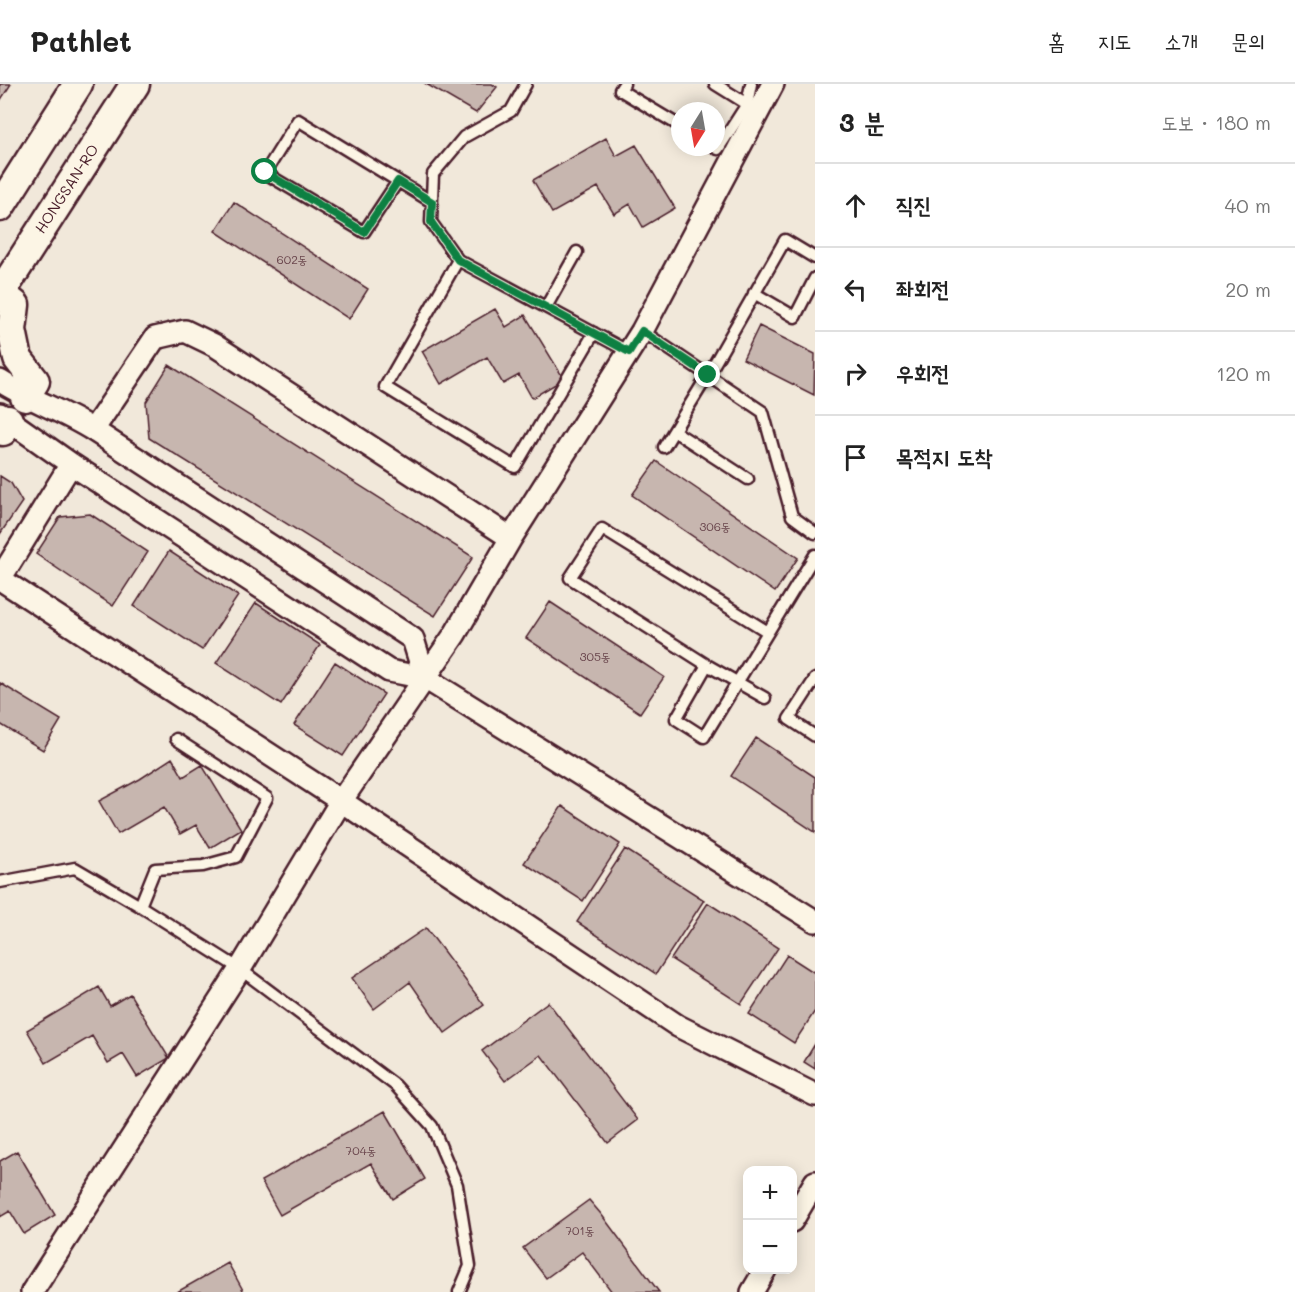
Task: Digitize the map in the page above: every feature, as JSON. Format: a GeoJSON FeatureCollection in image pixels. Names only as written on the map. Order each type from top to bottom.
{"type":"FeatureCollection","features":[{"type":"Feature","properties":{"kind":"street"},"geometry":{"type":"LineString","coordinates":[[0,207],[78,84]]}},
{"type":"Feature","properties":{"kind":"street","name":"HONGSAN-RO"},"geometry":{"type":"LineString","coordinates":[[0,294],[135,84]]}},
{"type":"Feature","properties":{"kind":"street"},"geometry":{"type":"LineString","coordinates":[[32,1292],[240,969],[341,801],[455,634],[511,538],[642,331],[773,84]]}},
{"type":"Feature","properties":{"kind":"street"},"geometry":{"type":"LineString","coordinates":[[0,294],[15,305],[12,330],[18,359],[35,381],[25,397]]}},
{"type":"Feature","properties":{"kind":"street"},"geometry":{"type":"LineString","coordinates":[[93,430],[155,338],[185,331],[214,345],[511,538]]}},
{"type":"Feature","properties":{"kind":"street"},"geometry":{"type":"LineString","coordinates":[[0,381],[25,397],[69,415],[93,430],[412,639],[425,678]]}},
{"type":"Feature","properties":{"kind":"street"},"geometry":{"type":"LineString","coordinates":[[3,421],[389,671],[425,678],[815,921]]}},
{"type":"Feature","properties":{"kind":"street"},"geometry":{"type":"LineString","coordinates":[[71,464],[0,579],[341,801],[678,1026],[815,1095]]}},
{"type":"Feature","properties":{"kind":"street"},"geometry":{"type":"LineString","coordinates":[[793,1220],[815,1182]]}},
{"type":"Feature","properties":{"kind":"street"},"geometry":{"type":"LineString","coordinates":[[752,1292],[762,1274]]}},
{"type":"Feature","properties":{"kind":"lane"},"geometry":{"type":"LineString","coordinates":[[526,84],[510,111],[464,137],[433,174],[431,222],[458,260],[629,352]]}},
{"type":"Feature","properties":{"kind":"lane"},"geometry":{"type":"LineString","coordinates":[[624,84],[620,90],[671,121]]}},
{"type":"Feature","properties":{"kind":"lane"},"geometry":{"type":"LineString","coordinates":[[715,84],[747,104]]}},
{"type":"Feature","properties":{"kind":"lane"},"geometry":{"type":"LineString","coordinates":[[725,138],[747,104],[751,84]]}},
{"type":"Feature","properties":{"kind":"lane"},"geometry":{"type":"LineString","coordinates":[[398,181],[364,232],[265,172],[298,120],[398,181],[432,202]]}},
{"type":"Feature","properties":{"kind":"lane"},"geometry":{"type":"LineString","coordinates":[[664,447],[785,240],[815,258]]}},
{"type":"Feature","properties":{"kind":"lane"},"geometry":{"type":"LineString","coordinates":[[546,307],[577,252]]}},
{"type":"Feature","properties":{"kind":"lane"},"geometry":{"type":"LineString","coordinates":[[458,260],[385,387],[516,467],[594,333]]}},
{"type":"Feature","properties":{"kind":"lane"},"geometry":{"type":"LineString","coordinates":[[754,293],[795,317],[815,278]]}},
{"type":"Feature","properties":{"kind":"lane"},"geometry":{"type":"LineString","coordinates":[[642,331],[763,412],[792,516],[815,533]]}},
{"type":"Feature","properties":{"kind":"lane"},"geometry":{"type":"LineString","coordinates":[[674,431],[748,479]]}},
{"type":"Feature","properties":{"kind":"lane"},"geometry":{"type":"LineString","coordinates":[[765,698],[707,665],[570,578],[602,530],[768,632]]}},
{"type":"Feature","properties":{"kind":"lane"},"geometry":{"type":"LineString","coordinates":[[707,665],[676,719],[704,737],[815,555]]}},
{"type":"Feature","properties":{"kind":"lane"},"geometry":{"type":"LineString","coordinates":[[815,679],[789,719],[815,736]]}},
{"type":"Feature","properties":{"kind":"lane"},"geometry":{"type":"LineString","coordinates":[[140,906],[155,869],[203,866],[236,857],[267,798],[176,739]]}},
{"type":"Feature","properties":{"kind":"lane"},"geometry":{"type":"LineString","coordinates":[[0,882],[75,868],[240,969],[395,1085],[432,1126],[457,1185],[470,1266],[459,1292]]}},
{"type":"Feature","properties":{"kind":"building"},"geometry":{"type":"Polygon","coordinates":[[[0,84],[11,84],[0,101],[0,84]]]}},
{"type":"Feature","properties":{"kind":"building"},"geometry":{"type":"Polygon","coordinates":[[[426,84],[492,84],[497,87],[476,113],[426,84]]]}},
{"type":"Feature","properties":{"kind":"building"},"geometry":{"type":"Polygon","coordinates":[[[606,138],[616,156],[636,145],[675,208],[643,227],[630,204],[614,214],[598,187],[552,213],[533,180],[606,138]]]}},
{"type":"Feature","properties":{"kind":"building"},"geometry":{"type":"Polygon","coordinates":[[[234,202],[368,289],[349,319],[215,231],[234,202]]]}},
{"type":"Feature","properties":{"kind":"building"},"geometry":{"type":"Polygon","coordinates":[[[495,309],[506,327],[525,315],[564,379],[532,398],[519,375],[503,384],[487,357],[441,384],[422,351],[495,309]]]}},
{"type":"Feature","properties":{"kind":"building"},"geometry":{"type":"Polygon","coordinates":[[[759,326],[815,354],[814,395],[743,359],[759,326]]]}},
{"type":"Feature","properties":{"kind":"building"},"geometry":{"type":"Polygon","coordinates":[[[169,365],[473,557],[435,616],[149,438],[146,402],[169,365]]]}},
{"type":"Feature","properties":{"kind":"building"},"geometry":{"type":"Polygon","coordinates":[[[656,461],[798,558],[775,592],[632,495],[656,461]]]}},
{"type":"Feature","properties":{"kind":"building"},"geometry":{"type":"Polygon","coordinates":[[[0,476],[11,483],[22,502],[0,534],[0,476]]]}},
{"type":"Feature","properties":{"kind":"building"},"geometry":{"type":"Polygon","coordinates":[[[90,514],[148,552],[113,606],[36,554],[60,517],[90,514]]]}},
{"type":"Feature","properties":{"kind":"building"},"geometry":{"type":"Polygon","coordinates":[[[169,551],[238,596],[202,650],[134,606],[169,551]]]}},
{"type":"Feature","properties":{"kind":"building"},"geometry":{"type":"Polygon","coordinates":[[[550,602],[664,677],[640,713],[526,638],[550,602]]]}},
{"type":"Feature","properties":{"kind":"building"},"geometry":{"type":"Polygon","coordinates":[[[256,603],[320,645],[281,705],[216,663],[256,603]]]}},
{"type":"Feature","properties":{"kind":"building"},"geometry":{"type":"Polygon","coordinates":[[[335,662],[384,694],[343,756],[294,725],[335,662]]]}},
{"type":"Feature","properties":{"kind":"building"},"geometry":{"type":"Polygon","coordinates":[[[0,683],[61,720],[43,750],[0,724],[0,683]]]}},
{"type":"Feature","properties":{"kind":"building"},"geometry":{"type":"Polygon","coordinates":[[[756,738],[815,777],[815,832],[731,776],[756,738]]]}},
{"type":"Feature","properties":{"kind":"building"},"geometry":{"type":"Polygon","coordinates":[[[172,758],[183,777],[202,765],[241,829],[210,848],[196,825],[180,834],[164,807],[118,834],[99,801],[140,779],[172,758]]]}},
{"type":"Feature","properties":{"kind":"building"},"geometry":{"type":"Polygon","coordinates":[[[562,806],[620,844],[583,901],[524,863],[562,806]]]}},
{"type":"Feature","properties":{"kind":"building"},"geometry":{"type":"Polygon","coordinates":[[[625,849],[704,900],[656,974],[577,922],[625,849]]]}},
{"type":"Feature","properties":{"kind":"building"},"geometry":{"type":"Polygon","coordinates":[[[708,903],[778,948],[741,1004],[671,959],[708,903]]]}},
{"type":"Feature","properties":{"kind":"building"},"geometry":{"type":"Polygon","coordinates":[[[426,928],[484,1005],[445,1033],[410,982],[374,1009],[352,978],[426,928]]]}},
{"type":"Feature","properties":{"kind":"building"},"geometry":{"type":"Polygon","coordinates":[[[787,955],[815,973],[815,1011],[794,1043],[749,1014],[787,955]]]}},
{"type":"Feature","properties":{"kind":"building"},"geometry":{"type":"Polygon","coordinates":[[[99,987],[110,1006],[130,994],[169,1058],[137,1077],[123,1054],[108,1063],[92,1036],[46,1063],[27,1030],[99,987]]]}},
{"type":"Feature","properties":{"kind":"building"},"geometry":{"type":"Polygon","coordinates":[[[548,1002],[638,1120],[608,1143],[541,1055],[505,1081],[482,1051],[548,1002]]]}},
{"type":"Feature","properties":{"kind":"building"},"geometry":{"type":"Polygon","coordinates":[[[815,1044],[815,1069],[804,1062],[815,1044]]]}},
{"type":"Feature","properties":{"kind":"building"},"geometry":{"type":"Polygon","coordinates":[[[385,1111],[425,1179],[393,1199],[371,1163],[280,1215],[261,1181],[385,1111]]]}},
{"type":"Feature","properties":{"kind":"building"},"geometry":{"type":"Polygon","coordinates":[[[17,1151],[55,1215],[24,1234],[10,1211],[0,1217],[0,1161],[17,1151]]]}},
{"type":"Feature","properties":{"kind":"building"},"geometry":{"type":"Polygon","coordinates":[[[589,1200],[659,1292],[612,1292],[582,1252],[546,1278],[523,1248],[589,1200]]]}},
{"type":"Feature","properties":{"kind":"building"},"geometry":{"type":"Polygon","coordinates":[[[228,1263],[244,1292],[177,1292],[228,1263]]]}},
{"type":"Feature","properties":{"kind":"route"},"geometry":{"type":"LineString","coordinates":[[265,172],[364,232],[398,181],[432,202],[431,222],[458,260],[629,352],[642,331],[708,375]]}}]}
